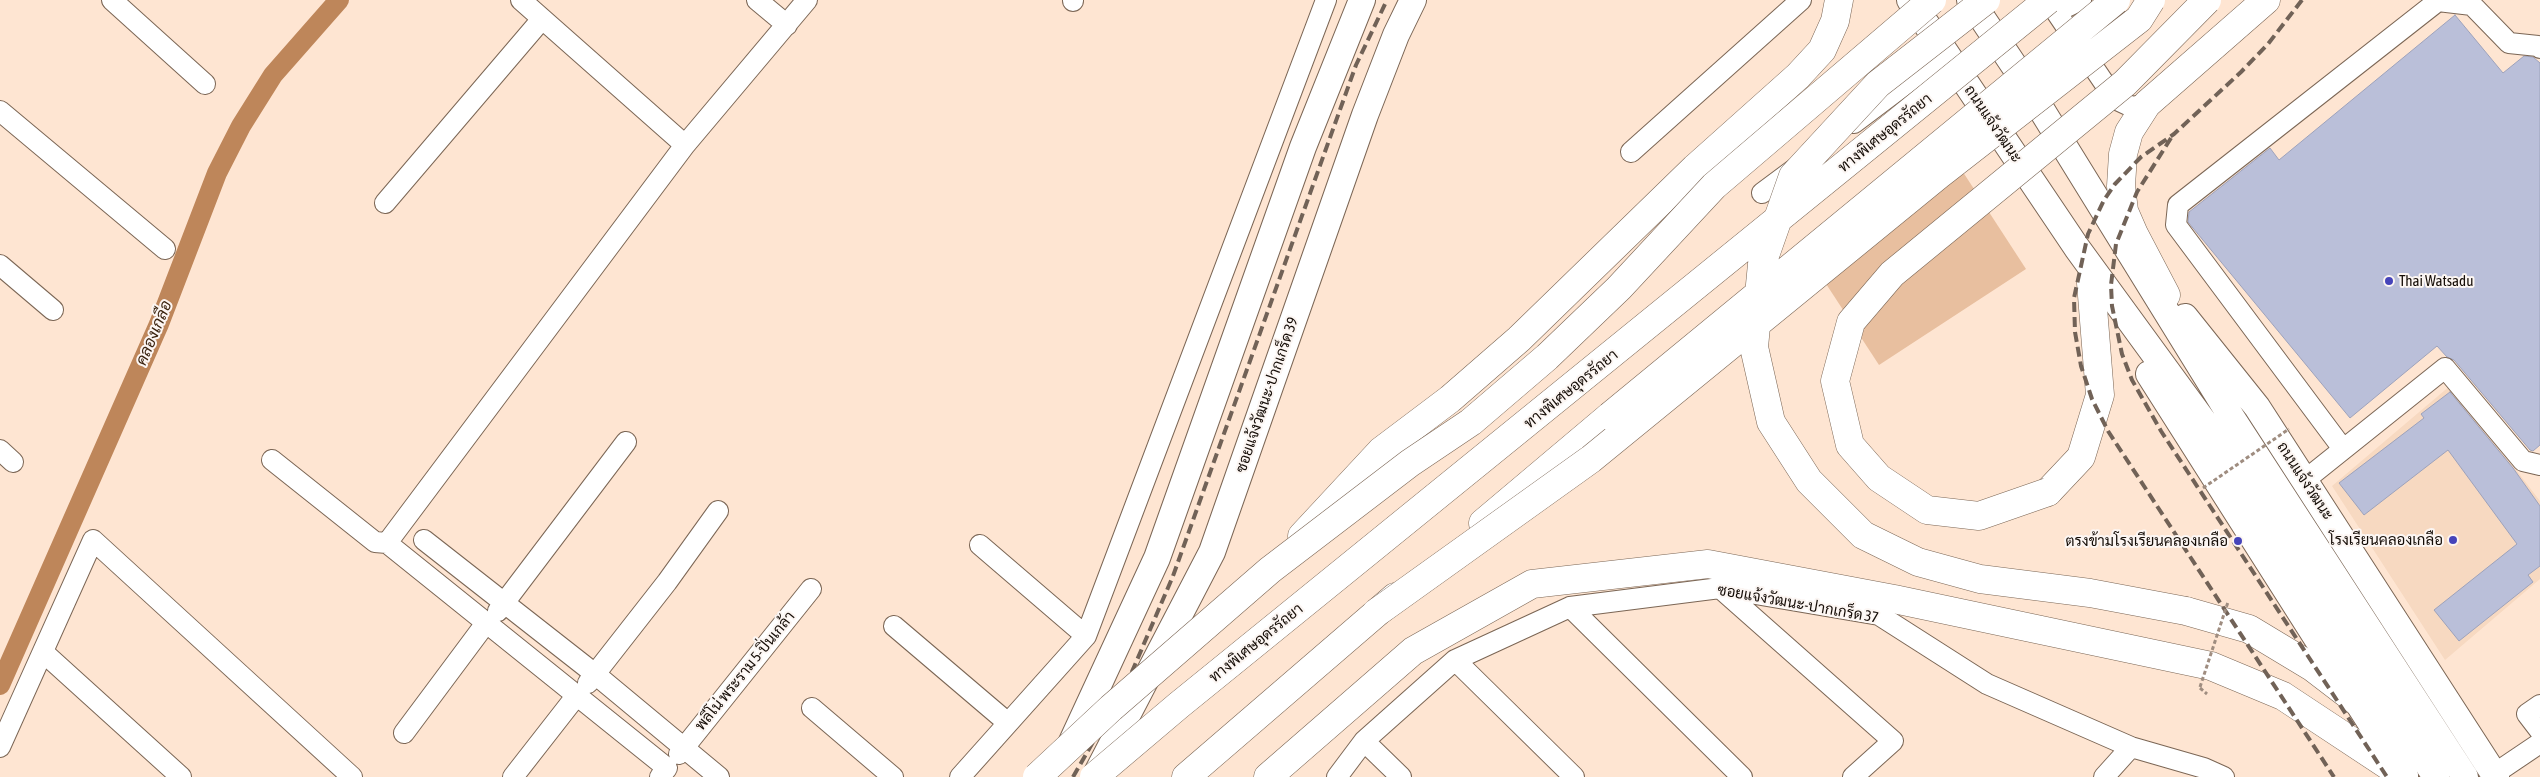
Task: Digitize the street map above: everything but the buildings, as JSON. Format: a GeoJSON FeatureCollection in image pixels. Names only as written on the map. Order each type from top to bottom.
{"type":"FeatureCollection","features":[{"type":"Feature","properties":{"kind":"highway"},"geometry":{"type":"LineString","coordinates":[[1270,570],[1381,451],[1450,399],[1519,339],[1696,168],[1798,76],[1822,50],[1835,21],[1839,0]]}},
{"type":"Feature","properties":{"kind":"highway"},"geometry":{"type":"LineString","coordinates":[[1037,777],[1111,708],[1270,570],[1410,463],[1471,422],[1547,357],[1619,288],[1714,186],[1932,0]]}},
{"type":"Feature","properties":{"kind":"highway"},"geometry":{"type":"LineString","coordinates":[[1986,0],[1878,84],[1793,176],[1762,264],[1754,347],[1771,422],[1809,481],[1863,535],[1918,562],[1980,579],[2090,592],[2186,611],[2249,629],[2312,667],[2359,703]]}},
{"type":"Feature","properties":{"kind":"highway"},"geometry":{"type":"LineString","coordinates":[[1186,777],[1376,613],[1618,409],[2116,0]]}},
{"type":"Feature","properties":{"kind":"highway"},"geometry":{"type":"LineString","coordinates":[[1376,613],[1592,459],[1940,174],[2139,18],[2151,0]]}},
{"type":"Feature","properties":{"kind":"highway"},"geometry":{"type":"LineString","coordinates":[[2090,283],[2100,395],[2081,457],[2048,492],[1980,516],[1927,510],[1879,478],[1850,445],[1835,381],[1851,322],[1892,274],[2125,83],[2207,0]]}},
{"type":"Feature","properties":{"kind":"highway"},"geometry":{"type":"LineString","coordinates":[[2166,295],[2124,211],[2120,186],[2123,154],[2129,132],[2147,104],[2266,0]]}},
{"type":"Feature","properties":{"kind":"highway","name":"ทางพิเศษอุดรรัถยา"},"geometry":{"type":"LineString","coordinates":[[1094,777],[1187,698],[1658,319],[2054,10]]}},
{"type":"Feature","properties":{"kind":"highway"},"geometry":{"type":"LineString","coordinates":[[1272,773],[1413,651],[1532,584],[1708,564],[1894,599],[2211,666],[2284,696],[2405,776]]}},
{"type":"Feature","properties":{"kind":"main road"},"geometry":{"type":"LineString","coordinates":[[1053,777],[1058,770],[1157,558],[1303,147],[1362,0]]}},
{"type":"Feature","properties":{"kind":"main road","name":"ซอยแจ้งวัฒนะ-ปากเกร็ด 39"},"geometry":{"type":"LineString","coordinates":[[1094,777],[1212,552],[1365,115],[1396,35],[1413,0]]}},
{"type":"Feature","properties":{"kind":"main road","name":"ถนนแจ้งวัฒนะ"},"geometry":{"type":"LineString","coordinates":[[1910,0],[2077,248],[2212,433],[2424,736],[2465,777]]}},
{"type":"Feature","properties":{"kind":"main road","name":"ถนนแจ้งวัฒนะ"},"geometry":{"type":"LineString","coordinates":[[1970,0],[2017,70],[2232,418],[2424,736],[2436,777]]}},
{"type":"Feature","properties":{"kind":"main road","name":"ถนนแจ้งวัฒนะ"},"geometry":{"type":"LineString","coordinates":[[2077,248],[2090,283],[2405,776]]}},
{"type":"Feature","properties":{"kind":"main road","name":"ถนนแจ้งวัฒนะ"},"geometry":{"type":"LineString","coordinates":[[2128,250],[2232,374],[2305,480],[2495,776]]}},
{"type":"Feature","properties":{"kind":"street"},"geometry":{"type":"LineString","coordinates":[[112,0],[205,84]]}},
{"type":"Feature","properties":{"kind":"street"},"geometry":{"type":"LineString","coordinates":[[521,0],[685,144]]}},
{"type":"Feature","properties":{"kind":"street"},"geometry":{"type":"LineString","coordinates":[[757,0],[787,25]]}},
{"type":"Feature","properties":{"kind":"street"},"geometry":{"type":"LineString","coordinates":[[387,543],[685,144],[808,0]]}},
{"type":"Feature","properties":{"kind":"street"},"geometry":{"type":"LineString","coordinates":[[960,777],[1086,636],[1326,0]]}},
{"type":"Feature","properties":{"kind":"street"},"geometry":{"type":"LineString","coordinates":[[1631,152],[1801,0]]}},
{"type":"Feature","properties":{"kind":"street"},"geometry":{"type":"LineString","coordinates":[[2343,449],[2176,225],[2178,205],[2438,1],[2472,5],[2508,43],[2538,46],[2540,48]]}},
{"type":"Feature","properties":{"kind":"street"},"geometry":{"type":"LineString","coordinates":[[2017,70],[2054,10],[2087,4]]}},
{"type":"Feature","properties":{"kind":"street"},"geometry":{"type":"LineString","coordinates":[[2054,10],[2115,99],[2132,107],[2147,104]]}},
{"type":"Feature","properties":{"kind":"street"},"geometry":{"type":"LineString","coordinates":[[385,203],[542,19]]}},
{"type":"Feature","properties":{"kind":"street"},"geometry":{"type":"LineString","coordinates":[[1762,193],[1919,74],[1949,57]]}},
{"type":"Feature","properties":{"kind":"street"},"geometry":{"type":"LineString","coordinates":[[0,111],[165,249]]}},
{"type":"Feature","properties":{"kind":"street"},"geometry":{"type":"LineString","coordinates":[[0,265],[53,310]]}},
{"type":"Feature","properties":{"kind":"street"},"geometry":{"type":"LineString","coordinates":[[2305,480],[2445,368],[2523,461],[2540,465]]}},
{"type":"Feature","properties":{"kind":"street"},"geometry":{"type":"LineString","coordinates":[[404,733],[626,442]]}},
{"type":"Feature","properties":{"kind":"street"},"geometry":{"type":"LineString","coordinates":[[272,460],[375,542],[387,543],[496,612],[586,684],[673,761]]}},
{"type":"Feature","properties":{"kind":"street"},"geometry":{"type":"LineString","coordinates":[[513,777],[667,582],[718,511]]}},
{"type":"Feature","properties":{"kind":"street"},"geometry":{"type":"LineString","coordinates":[[0,747],[93,540],[352,777]]}},
{"type":"Feature","properties":{"kind":"street"},"geometry":{"type":"LineString","coordinates":[[424,540],[496,612],[586,684],[673,761],[719,777]]}},
{"type":"Feature","properties":{"kind":"street"},"geometry":{"type":"LineString","coordinates":[[980,545],[1086,636]]}},
{"type":"Feature","properties":{"kind":"street"},"geometry":{"type":"LineString","coordinates":[[1720,588],[1893,742],[1853,777]]}},
{"type":"Feature","properties":{"kind":"street","name":"ซอยแจ้งวัฒนะ-ปากเกร็ด 37"},"geometry":{"type":"LineString","coordinates":[[1337,777],[1364,741],[1455,660],[1570,607],[1720,588],[1879,615],[1987,684],[2131,747],[2204,768],[2224,777]]}},
{"type":"Feature","properties":{"kind":"street","name":"พลีโน่ พระราม 5-ปิ่นเกล้า"},"geometry":{"type":"LineString","coordinates":[[673,761],[811,589]]}},
{"type":"Feature","properties":{"kind":"street"},"geometry":{"type":"LineString","coordinates":[[1570,607],[1742,777]]}},
{"type":"Feature","properties":{"kind":"street"},"geometry":{"type":"LineString","coordinates":[[894,626],[1008,723]]}},
{"type":"Feature","properties":{"kind":"street"},"geometry":{"type":"LineString","coordinates":[[43,652],[181,777]]}},
{"type":"Feature","properties":{"kind":"street"},"geometry":{"type":"LineString","coordinates":[[1455,660],[1574,777]]}},
{"type":"Feature","properties":{"kind":"street"},"geometry":{"type":"LineString","coordinates":[[2540,705],[2527,714],[2540,731]]}},
{"type":"Feature","properties":{"kind":"street"},"geometry":{"type":"LineString","coordinates":[[812,708],[893,777]]}},
{"type":"Feature","properties":{"kind":"street"},"geometry":{"type":"LineString","coordinates":[[1364,741],[1401,777]]}},
{"type":"Feature","properties":{"kind":"street"},"geometry":{"type":"LineString","coordinates":[[2495,776],[2540,743]]}},
{"type":"Feature","properties":{"kind":"street"},"geometry":{"type":"LineString","coordinates":[[2104,777],[2131,747]]}},
{"type":"Feature","properties":{"kind":"path"},"geometry":{"type":"LineString","coordinates":[[2203,488],[2289,429]]}},
{"type":"Feature","properties":{"kind":"path"},"geometry":{"type":"LineString","coordinates":[[2207,694],[2200,687],[2228,602]]}},
{"type":"Feature","properties":{"kind":"shaded area"},"geometry":{"type":"Polygon","coordinates":[[[1948,149],[2026,269],[1879,365],[1800,244],[1948,149]]]}},
{"type":"Feature","properties":{"kind":"shaded area","name":"โรงเรียนคลองเกลือ"},"geometry":{"type":"Polygon","coordinates":[[[2451,385],[2540,501],[2540,579],[2445,660],[2332,486],[2451,385]]]}},
{"type":"Feature","properties":{"kind":"waterway","name":"คลองเกลือ"},"geometry":{"type":"LineString","coordinates":[[0,685],[159,324],[217,173],[241,126],[273,75],[339,0]]}},
{"type":"Feature","properties":{"kind":"railway"},"geometry":{"type":"LineString","coordinates":[[1073,777],[1128,681],[1173,576],[1356,65],[1387,0]]}},
{"type":"Feature","properties":{"kind":"railway"},"geometry":{"type":"LineString","coordinates":[[2302,0],[2268,44],[2241,72],[2174,134],[2141,157],[2115,184],[2104,200],[2088,234],[2074,298],[2075,332],[2081,366],[2092,399],[2108,431],[2334,777]]}},
{"type":"Feature","properties":{"kind":"railway"},"geometry":{"type":"LineString","coordinates":[[2171,138],[2137,192],[2116,244],[2111,285],[2112,306],[2122,354],[2132,380],[2161,431],[2387,777]]}},
{"type":"Feature","properties":{"kind":"place","name":"Thai Watsadu"},"geometry":{"type":"Point","coordinates":[2389,281]}},
{"type":"Feature","properties":{"kind":"place","name":"โรงเรียนคลองเกลือ"},"geometry":{"type":"Point","coordinates":[2453,540]}},
{"type":"Feature","properties":{"kind":"place","name":"ตรงข้ามโรงเรียนคลองเกลือ"},"geometry":{"type":"Point","coordinates":[2238,541]}}]}
